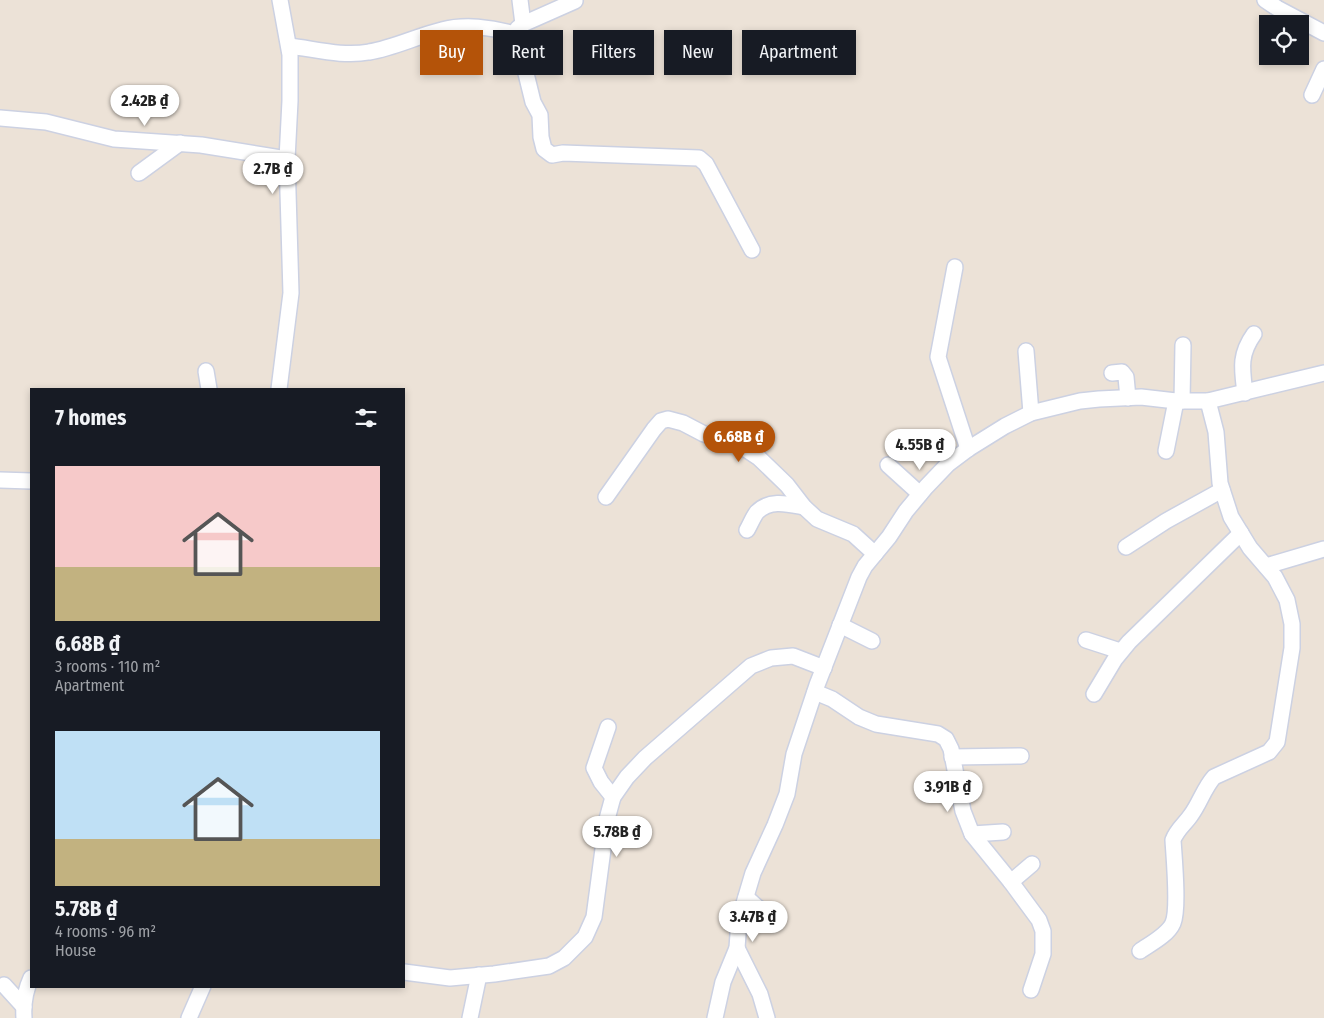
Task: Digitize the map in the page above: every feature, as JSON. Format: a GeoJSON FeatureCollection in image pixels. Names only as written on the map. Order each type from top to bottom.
{"type":"FeatureCollection","features":[{"type":"Feature","properties":{"kind":"street"},"geometry":{"type":"LineString","coordinates":[[278,388],[291,293],[287,159],[290,101],[289,46],[280,0]]}},
{"type":"Feature","properties":{"kind":"street"},"geometry":{"type":"LineString","coordinates":[[520,0],[518,40],[533,102],[540,115],[541,137],[544,149],[552,155],[563,153],[699,158],[706,164],[752,250]]}},
{"type":"Feature","properties":{"kind":"street"},"geometry":{"type":"LineString","coordinates":[[1265,0],[1324,33]]}},
{"type":"Feature","properties":{"kind":"street"},"geometry":{"type":"LineString","coordinates":[[289,46],[356,54],[370,52],[444,29],[464,27],[518,29],[575,1]]}},
{"type":"Feature","properties":{"kind":"street"},"geometry":{"type":"LineString","coordinates":[[1312,95],[1324,69]]}},
{"type":"Feature","properties":{"kind":"street"},"geometry":{"type":"LineString","coordinates":[[0,118],[46,122],[114,139],[201,145],[287,159]]}},
{"type":"Feature","properties":{"kind":"street"},"geometry":{"type":"LineString","coordinates":[[139,173],[180,143]]}},
{"type":"Feature","properties":{"kind":"street"},"geometry":{"type":"LineString","coordinates":[[955,267],[938,357],[968,449]]}},
{"type":"Feature","properties":{"kind":"street"},"geometry":{"type":"LineString","coordinates":[[1245,393],[1243,354],[1254,334]]}},
{"type":"Feature","properties":{"kind":"street"},"geometry":{"type":"LineString","coordinates":[[1166,451],[1179,401],[1183,345]]}},
{"type":"Feature","properties":{"kind":"street"},"geometry":{"type":"LineString","coordinates":[[1026,351],[1031,414]]}},
{"type":"Feature","properties":{"kind":"street"},"geometry":{"type":"LineString","coordinates":[[206,371],[209,388]]}},
{"type":"Feature","properties":{"kind":"street"},"geometry":{"type":"LineString","coordinates":[[1112,373],[1125,373],[1128,398]]}},
{"type":"Feature","properties":{"kind":"street"},"geometry":{"type":"LineString","coordinates":[[715,1018],[723,982],[737,948],[739,920],[758,860],[787,794],[794,754],[815,692],[859,577],[865,566],[920,494],[948,464],[1005,426],[1031,414],[1080,401],[1141,398],[1208,401],[1324,373]]}},
{"type":"Feature","properties":{"kind":"street"},"geometry":{"type":"LineString","coordinates":[[1140,951],[1165,933],[1173,923],[1175,902],[1173,840],[1176,833],[1192,814],[1209,782],[1214,777],[1269,752],[1277,742],[1292,648],[1292,624],[1287,600],[1275,577],[1250,548],[1231,517],[1220,483],[1216,432],[1208,401]]}},
{"type":"Feature","properties":{"kind":"street"},"geometry":{"type":"LineString","coordinates":[[606,497],[654,429],[661,421],[668,419],[683,423],[704,434],[735,442],[759,458],[787,485],[804,507],[817,519],[853,534],[875,554]]}},
{"type":"Feature","properties":{"kind":"street"},"geometry":{"type":"LineString","coordinates":[[888,465],[920,494]]}},
{"type":"Feature","properties":{"kind":"street"},"geometry":{"type":"LineString","coordinates":[[0,480],[30,481]]}},
{"type":"Feature","properties":{"kind":"street"},"geometry":{"type":"LineString","coordinates":[[1126,547],[1166,521],[1222,490]]}},
{"type":"Feature","properties":{"kind":"street"},"geometry":{"type":"LineString","coordinates":[[747,530],[757,512],[769,505],[779,502],[804,507]]}},
{"type":"Feature","properties":{"kind":"street"},"geometry":{"type":"LineString","coordinates":[[1094,694],[1114,658],[1128,642],[1241,533]]}},
{"type":"Feature","properties":{"kind":"street"},"geometry":{"type":"LineString","coordinates":[[1266,566],[1324,549]]}},
{"type":"Feature","properties":{"kind":"street"},"geometry":{"type":"LineString","coordinates":[[840,625],[872,640]]}},
{"type":"Feature","properties":{"kind":"street"},"geometry":{"type":"LineString","coordinates":[[1086,640],[1120,652]]}},
{"type":"Feature","properties":{"kind":"street"},"geometry":{"type":"LineString","coordinates":[[405,972],[450,978],[549,966],[564,958],[585,938],[594,917],[607,819],[613,797],[627,777],[751,666],[771,658],[793,656],[824,668]]}},
{"type":"Feature","properties":{"kind":"street"},"geometry":{"type":"LineString","coordinates":[[815,692],[832,699],[859,717],[876,724],[938,734],[946,739],[951,749],[963,811],[972,834],[1039,920],[1043,931],[1043,954],[1031,990]]}},
{"type":"Feature","properties":{"kind":"street"},"geometry":{"type":"LineString","coordinates":[[608,726],[594,768],[601,782],[613,797]]}},
{"type":"Feature","properties":{"kind":"street"},"geometry":{"type":"LineString","coordinates":[[952,757],[1021,756]]}},
{"type":"Feature","properties":{"kind":"street"},"geometry":{"type":"LineString","coordinates":[[972,834],[1003,832]]}},
{"type":"Feature","properties":{"kind":"street"},"geometry":{"type":"LineString","coordinates":[[1011,882],[1032,864]]}},
{"type":"Feature","properties":{"kind":"street"},"geometry":{"type":"LineString","coordinates":[[746,897],[767,916]]}},
{"type":"Feature","properties":{"kind":"street"},"geometry":{"type":"LineString","coordinates":[[737,948],[760,994],[767,1018]]}},
{"type":"Feature","properties":{"kind":"street"},"geometry":{"type":"LineString","coordinates":[[470,1018],[479,975]]}},
{"type":"Feature","properties":{"kind":"street"},"geometry":{"type":"LineString","coordinates":[[24,1013],[27,988],[30,980]]}},
{"type":"Feature","properties":{"kind":"street"},"geometry":{"type":"LineString","coordinates":[[4,985],[24,1013]]}},
{"type":"Feature","properties":{"kind":"street"},"geometry":{"type":"LineString","coordinates":[[189,1018],[202,988]]}}]}
